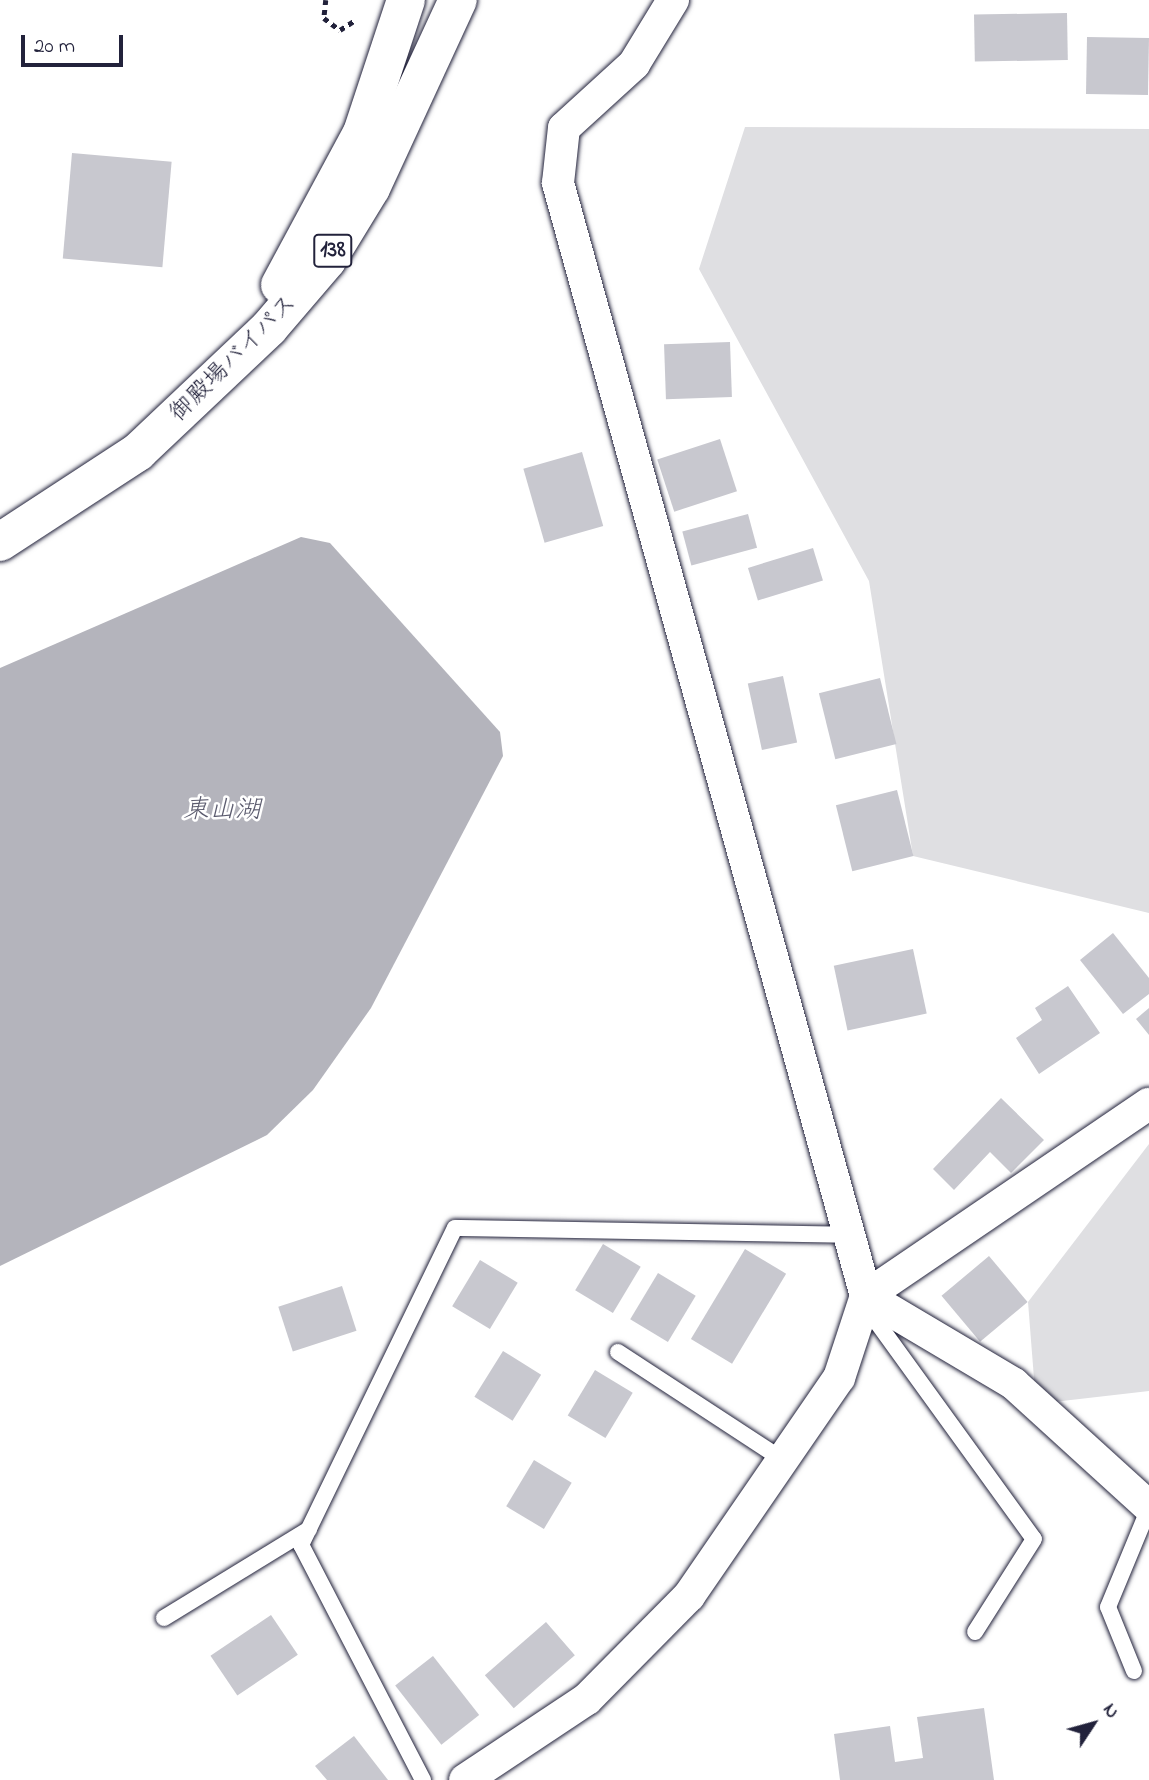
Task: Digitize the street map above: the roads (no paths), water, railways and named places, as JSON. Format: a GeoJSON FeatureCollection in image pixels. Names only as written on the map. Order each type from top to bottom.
{"type":"FeatureCollection","features":[{"type":"Feature","properties":{"kind":"highway","name":"御殿場バイパス"},"geometry":{"type":"LineString","coordinates":[[138,452],[244,336],[288,275],[362,133],[406,0]]}},
{"type":"Feature","properties":{"kind":"highway","name":"御殿場バイパス"},"geometry":{"type":"LineString","coordinates":[[0,542],[138,452],[211,390],[327,260],[408,115],[458,0]]}},
{"type":"Feature","properties":{"kind":"street"},"geometry":{"type":"LineString","coordinates":[[465,1780],[587,1699],[689,1596],[839,1378],[865,1299],[852,1235],[558,183],[564,128],[634,64],[673,0]]}},
{"type":"Feature","properties":{"kind":"street"},"geometry":{"type":"LineString","coordinates":[[865,1299],[1149,1104]]}},
{"type":"Feature","properties":{"kind":"street"},"geometry":{"type":"LineString","coordinates":[[865,1299],[1014,1384],[1149,1508]]}},
{"type":"Feature","properties":{"kind":"lane"},"geometry":{"type":"LineString","coordinates":[[423,1780],[301,1545],[454,1228],[852,1235]]}},
{"type":"Feature","properties":{"kind":"lane"},"geometry":{"type":"LineString","coordinates":[[865,1299],[1034,1539],[975,1632]]}},
{"type":"Feature","properties":{"kind":"lane"},"geometry":{"type":"LineString","coordinates":[[618,1352],[783,1460]]}},
{"type":"Feature","properties":{"kind":"lane"},"geometry":{"type":"LineString","coordinates":[[1133,1671],[1108,1607],[1149,1508]]}},
{"type":"Feature","properties":{"kind":"lane"},"geometry":{"type":"LineString","coordinates":[[164,1618],[309,1530]]}},
{"type":"Feature","properties":{"kind":"water","name":"東山湖"},"geometry":{"type":"Polygon","coordinates":[[[301,537],[330,543],[500,732],[503,756],[371,1008],[313,1090],[267,1135],[0,1266],[0,668],[301,537]]]}}]}
